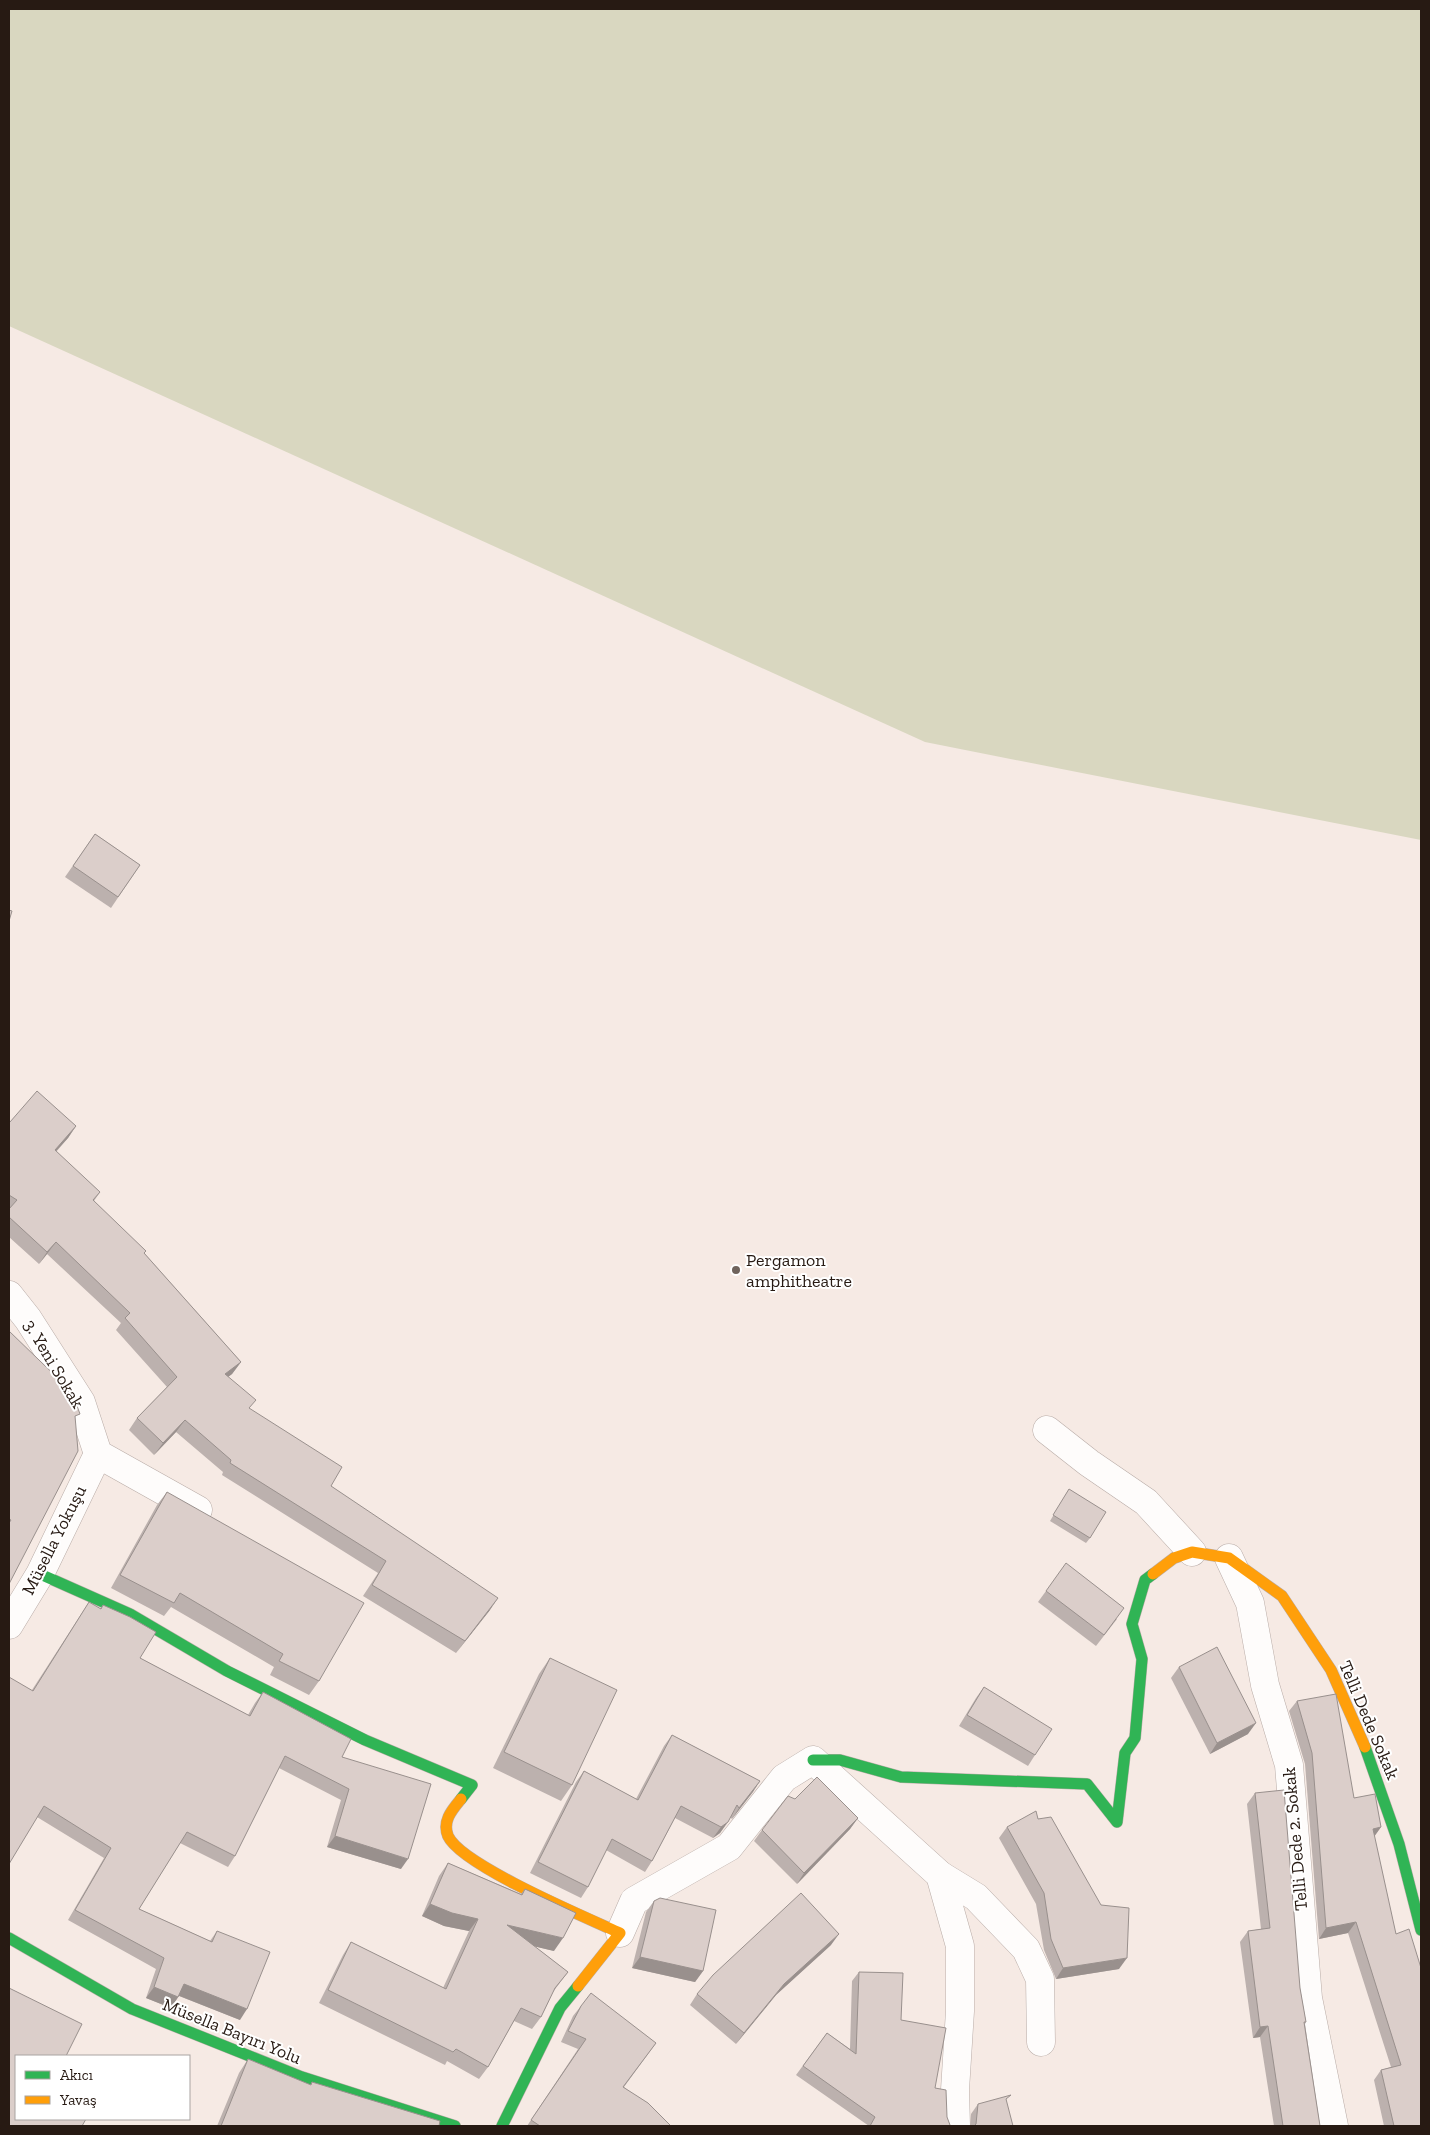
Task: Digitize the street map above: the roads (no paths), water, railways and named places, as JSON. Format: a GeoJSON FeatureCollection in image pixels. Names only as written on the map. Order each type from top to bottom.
{"type":"FeatureCollection","features":[{"type":"Feature","properties":{"kind":"street","name":"3. Yeni Sokak"},"geometry":{"type":"LineString","coordinates":[[9,1295],[28,1319],[80,1402],[98,1454]]}},
{"type":"Feature","properties":{"kind":"street"},"geometry":{"type":"LineString","coordinates":[[1047,1430],[1088,1463],[1146,1502],[1192,1552]]}},
{"type":"Feature","properties":{"kind":"street"},"geometry":{"type":"LineString","coordinates":[[98,1454],[223,1525]]}},
{"type":"Feature","properties":{"kind":"street","name":"Müsella Yokuşu"},"geometry":{"type":"LineString","coordinates":[[9,1626],[40,1574],[98,1454]]}},
{"type":"Feature","properties":{"kind":"street"},"geometry":{"type":"LineString","coordinates":[[502,2126],[560,2008],[620,1933],[634,1901],[729,1847],[784,1778],[813,1760],[840,1760],[901,1777],[1086,1784],[1117,1822],[1125,1753],[1136,1738],[1142,1659],[1132,1624],[1145,1580],[1174,1558],[1192,1552],[1230,1558]]}},
{"type":"Feature","properties":{"kind":"street","name":"Telli Dede Sokak"},"geometry":{"type":"LineString","coordinates":[[1230,1558],[1282,1596],[1331,1670],[1367,1753],[1396,1835],[1421,1930]]}},
{"type":"Feature","properties":{"kind":"street","name":"Telli Dede 2. Sokak"},"geometry":{"type":"LineString","coordinates":[[1230,1558],[1250,1603],[1265,1685],[1289,1765],[1308,1998],[1334,2126]]}},
{"type":"Feature","properties":{"kind":"street"},"geometry":{"type":"LineString","coordinates":[[40,1574],[130,1614],[227,1671],[365,1740],[472,1785],[447,1816],[448,1837],[462,1853],[497,1873],[620,1933]]}},
{"type":"Feature","properties":{"kind":"street"},"geometry":{"type":"LineString","coordinates":[[813,1760],[940,1875],[976,1897],[1026,1949],[1040,1978],[1041,2042]]}},
{"type":"Feature","properties":{"kind":"street"},"geometry":{"type":"LineString","coordinates":[[940,1875],[960,1946],[960,2011],[955,2090],[956,2126]]}},
{"type":"Feature","properties":{"kind":"street","name":"Müsella Bayırı Yolu"},"geometry":{"type":"LineString","coordinates":[[9,1938],[132,2009],[302,2078],[455,2126]]}},
{"type":"Feature","properties":{"kind":"place","name":"Pergamon amphitheatre"},"geometry":{"type":"Point","coordinates":[736,1270]}}]}
